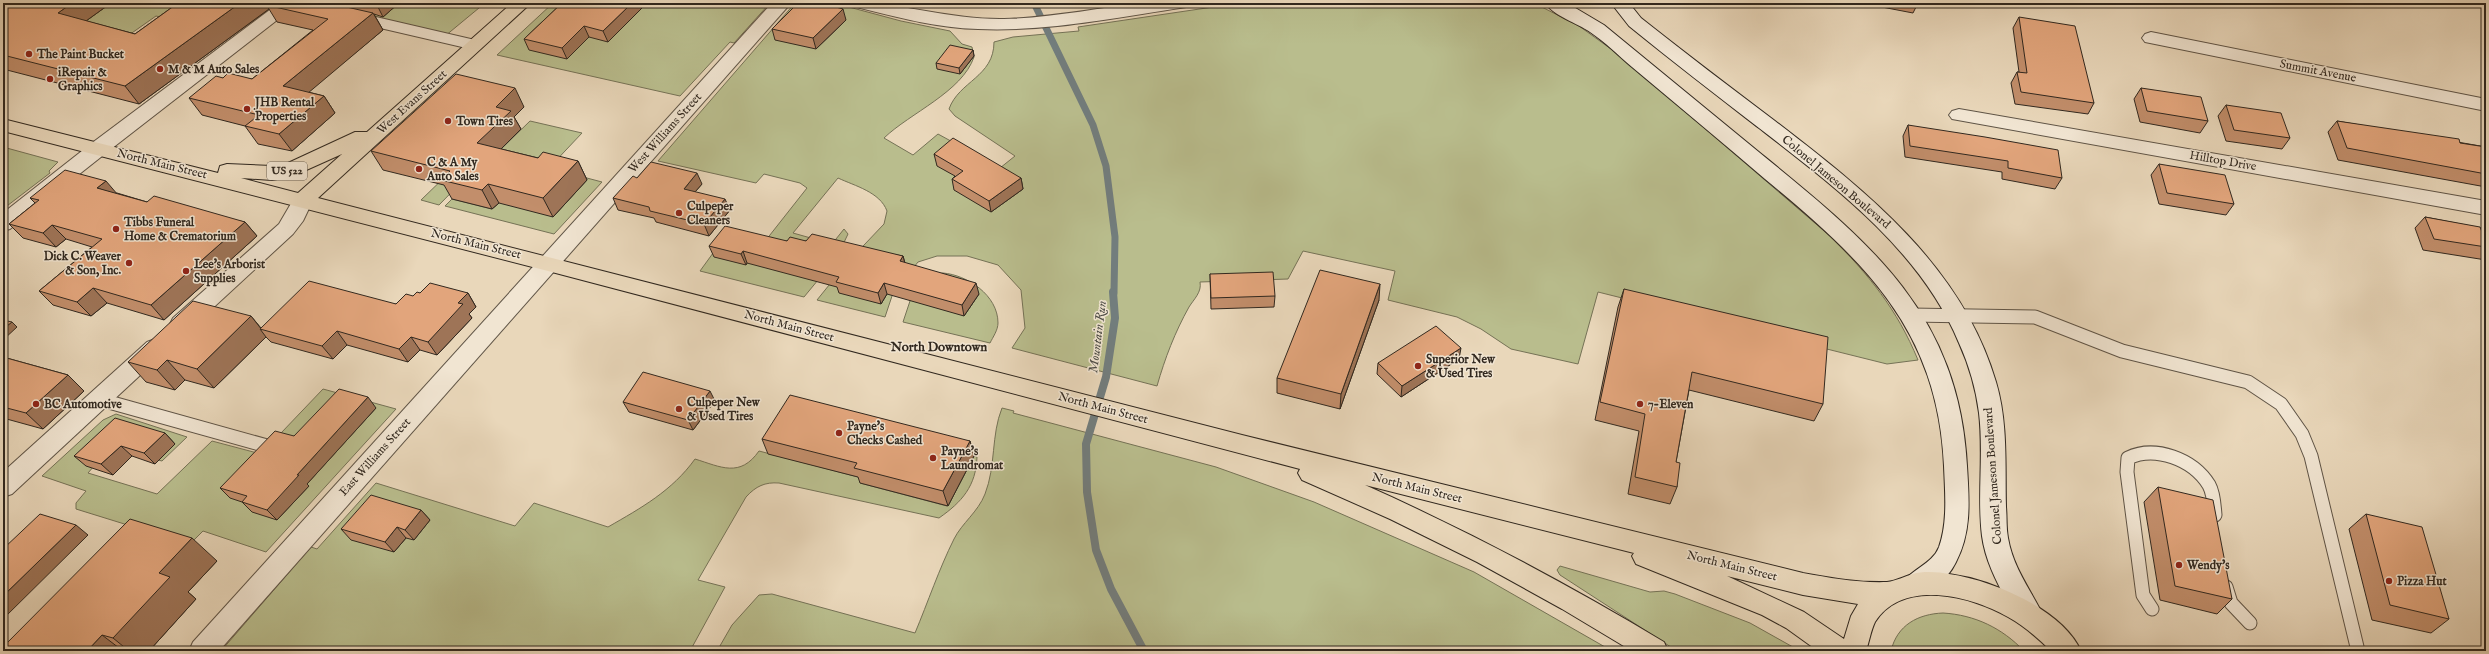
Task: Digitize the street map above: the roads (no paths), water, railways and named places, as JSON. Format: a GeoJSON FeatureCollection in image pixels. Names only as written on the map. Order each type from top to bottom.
{"type":"FeatureCollection","features":[{"type":"Feature","properties":{"kind":"main road","name":"West Evans Street"},"geometry":{"type":"LineString","coordinates":[[303,200],[522,3]]}},
{"type":"Feature","properties":{"kind":"main road","name":"North Main Street"},"geometry":{"type":"LineString","coordinates":[[3,125],[178,168],[548,263],[1242,445],[1803,584],[1851,593],[1890,593],[1915,585],[1954,584],[1978,590],[2002,599],[2031,617],[2068,650]]}},
{"type":"Feature","properties":{"kind":"main road","name":"US 522"},"geometry":{"type":"LineString","coordinates":[[178,168],[258,173],[282,172],[319,158],[386,126]]}},
{"type":"Feature","properties":{"kind":"main road"},"geometry":{"type":"LineString","coordinates":[[1242,445],[1349,489],[1489,555],[1597,614],[1655,651]]}},
{"type":"Feature","properties":{"kind":"main road","name":"North Main Street"},"geometry":{"type":"LineString","coordinates":[[1576,527],[1776,610],[1812,630],[1838,651]]}},
{"type":"Feature","properties":{"kind":"main road","name":"North Main Street"},"geometry":{"type":"LineString","coordinates":[[1854,651],[1855,637],[1862,619],[1874,605],[1890,593]]}},
{"type":"Feature","properties":{"kind":"street"},"geometry":{"type":"LineString","coordinates":[[3,224],[99,148],[295,3]]}},
{"type":"Feature","properties":{"kind":"street","name":"West Williams Street"},"geometry":{"type":"LineString","coordinates":[[548,263],[782,3]]}},
{"type":"Feature","properties":{"kind":"street"},"geometry":{"type":"LineString","coordinates":[[862,3],[937,20],[980,24],[1019,24],[1076,18],[1180,3]]}},
{"type":"Feature","properties":{"kind":"street"},"geometry":{"type":"LineString","coordinates":[[1554,3],[1598,29],[1834,225],[1861,250],[1884,277],[1911,315],[1930,353],[1949,408],[1955,443],[1957,488],[1956,534],[1949,552],[1939,567],[1915,585]]}},
{"type":"Feature","properties":{"kind":"street","name":"Colonel Jameson Boulevard"},"geometry":{"type":"LineString","coordinates":[[1620,3],[1635,22],[1792,144],[1889,225],[1936,279],[1958,316],[1984,380],[1992,414],[1995,540],[2002,565],[2013,590],[2031,617]]}},
{"type":"Feature","properties":{"kind":"street","name":"Summit Avenue"},"geometry":{"type":"LineString","coordinates":[[2151,38],[2486,105]]}},
{"type":"Feature","properties":{"kind":"street","name":"Hilltop Drive"},"geometry":{"type":"LineString","coordinates":[[1959,115],[2486,208]]}},
{"type":"Feature","properties":{"kind":"street"},"geometry":{"type":"LineString","coordinates":[[3,487],[286,229],[303,200]]}},
{"type":"Feature","properties":{"kind":"street","name":"East Williams Street"},"geometry":{"type":"LineString","coordinates":[[202,651],[548,263]]}},
{"type":"Feature","properties":{"kind":"lane"},"geometry":{"type":"LineString","coordinates":[[354,17],[475,45]]}},
{"type":"Feature","properties":{"kind":"lane"},"geometry":{"type":"LineString","coordinates":[[1911,315],[2005,315],[2035,317],[2122,351],[2248,382],[2272,396],[2291,416],[2302,434],[2311,456],[2358,651]]}},
{"type":"Feature","properties":{"kind":"lane"},"geometry":{"type":"LineString","coordinates":[[98,400],[267,446]]}},
{"type":"Feature","properties":{"kind":"lane"},"geometry":{"type":"LineString","coordinates":[[2152,608],[2143,595],[2127,472],[2128,458],[2138,453],[2157,454],[2182,461],[2195,468],[2211,490],[2217,526]]}},
{"type":"Feature","properties":{"kind":"lane"},"geometry":{"type":"LineString","coordinates":[[2224,572],[2229,599],[2250,623]]}},
{"type":"Feature","properties":{"kind":"waterway","name":"Mountain Run"},"geometry":{"type":"LineString","coordinates":[[1034,3],[1093,125],[1106,166],[1115,237],[1114,293]]}},
{"type":"Feature","properties":{"kind":"waterway","name":"Mountain Run"},"geometry":{"type":"LineString","coordinates":[[1113,292],[1115,318],[1106,377],[1086,444],[1087,492],[1096,550],[1111,589],[1144,651]]}},
{"type":"Feature","properties":{"kind":"place","name":"The Paint Bucket"},"geometry":{"type":"Point","coordinates":[29,54]}},
{"type":"Feature","properties":{"kind":"place","name":"M & M Auto Sales"},"geometry":{"type":"Point","coordinates":[160,69]}},
{"type":"Feature","properties":{"kind":"place","name":"iRepair & Graphics"},"geometry":{"type":"Point","coordinates":[50,79]}},
{"type":"Feature","properties":{"kind":"place","name":"JHB Rental Properties"},"geometry":{"type":"Point","coordinates":[247,109]}},
{"type":"Feature","properties":{"kind":"place","name":"Town Tires"},"geometry":{"type":"Point","coordinates":[448,121]}},
{"type":"Feature","properties":{"kind":"place","name":"C & A My Auto Sales"},"geometry":{"type":"Point","coordinates":[419,169]}},
{"type":"Feature","properties":{"kind":"place","name":"Culpeper Cleaners"},"geometry":{"type":"Point","coordinates":[679,213]}},
{"type":"Feature","properties":{"kind":"place","name":"Tibbs Funeral Home & Crematorium"},"geometry":{"type":"Point","coordinates":[116,229]}},
{"type":"Feature","properties":{"kind":"place","name":"Dick C. Weaver & Son, Inc."},"geometry":{"type":"Point","coordinates":[129,263]}},
{"type":"Feature","properties":{"kind":"place","name":"Lee's Arborist Supplies"},"geometry":{"type":"Point","coordinates":[186,271]}},
{"type":"Feature","properties":{"kind":"place","name":"Superior New & Used Tires"},"geometry":{"type":"Point","coordinates":[1418,366]}},
{"type":"Feature","properties":{"kind":"place","name":"BC Automotive"},"geometry":{"type":"Point","coordinates":[36,404]}},
{"type":"Feature","properties":{"kind":"place","name":"7-Eleven"},"geometry":{"type":"Point","coordinates":[1640,404]}},
{"type":"Feature","properties":{"kind":"place","name":"Culpeper New & Used Tires"},"geometry":{"type":"Point","coordinates":[679,409]}},
{"type":"Feature","properties":{"kind":"place","name":"Payne's Checks Cashed"},"geometry":{"type":"Point","coordinates":[839,433]}},
{"type":"Feature","properties":{"kind":"place","name":"Payne's Laundromat"},"geometry":{"type":"Point","coordinates":[933,458]}},
{"type":"Feature","properties":{"kind":"place","name":"Wendy's"},"geometry":{"type":"Point","coordinates":[2179,565]}},
{"type":"Feature","properties":{"kind":"place","name":"Pizza Hut"},"geometry":{"type":"Point","coordinates":[2389,581]}},
{"type":"Feature","properties":{"kind":"district","name":"North Downtown"},"geometry":{"type":"Point","coordinates":[939,347]}}]}
